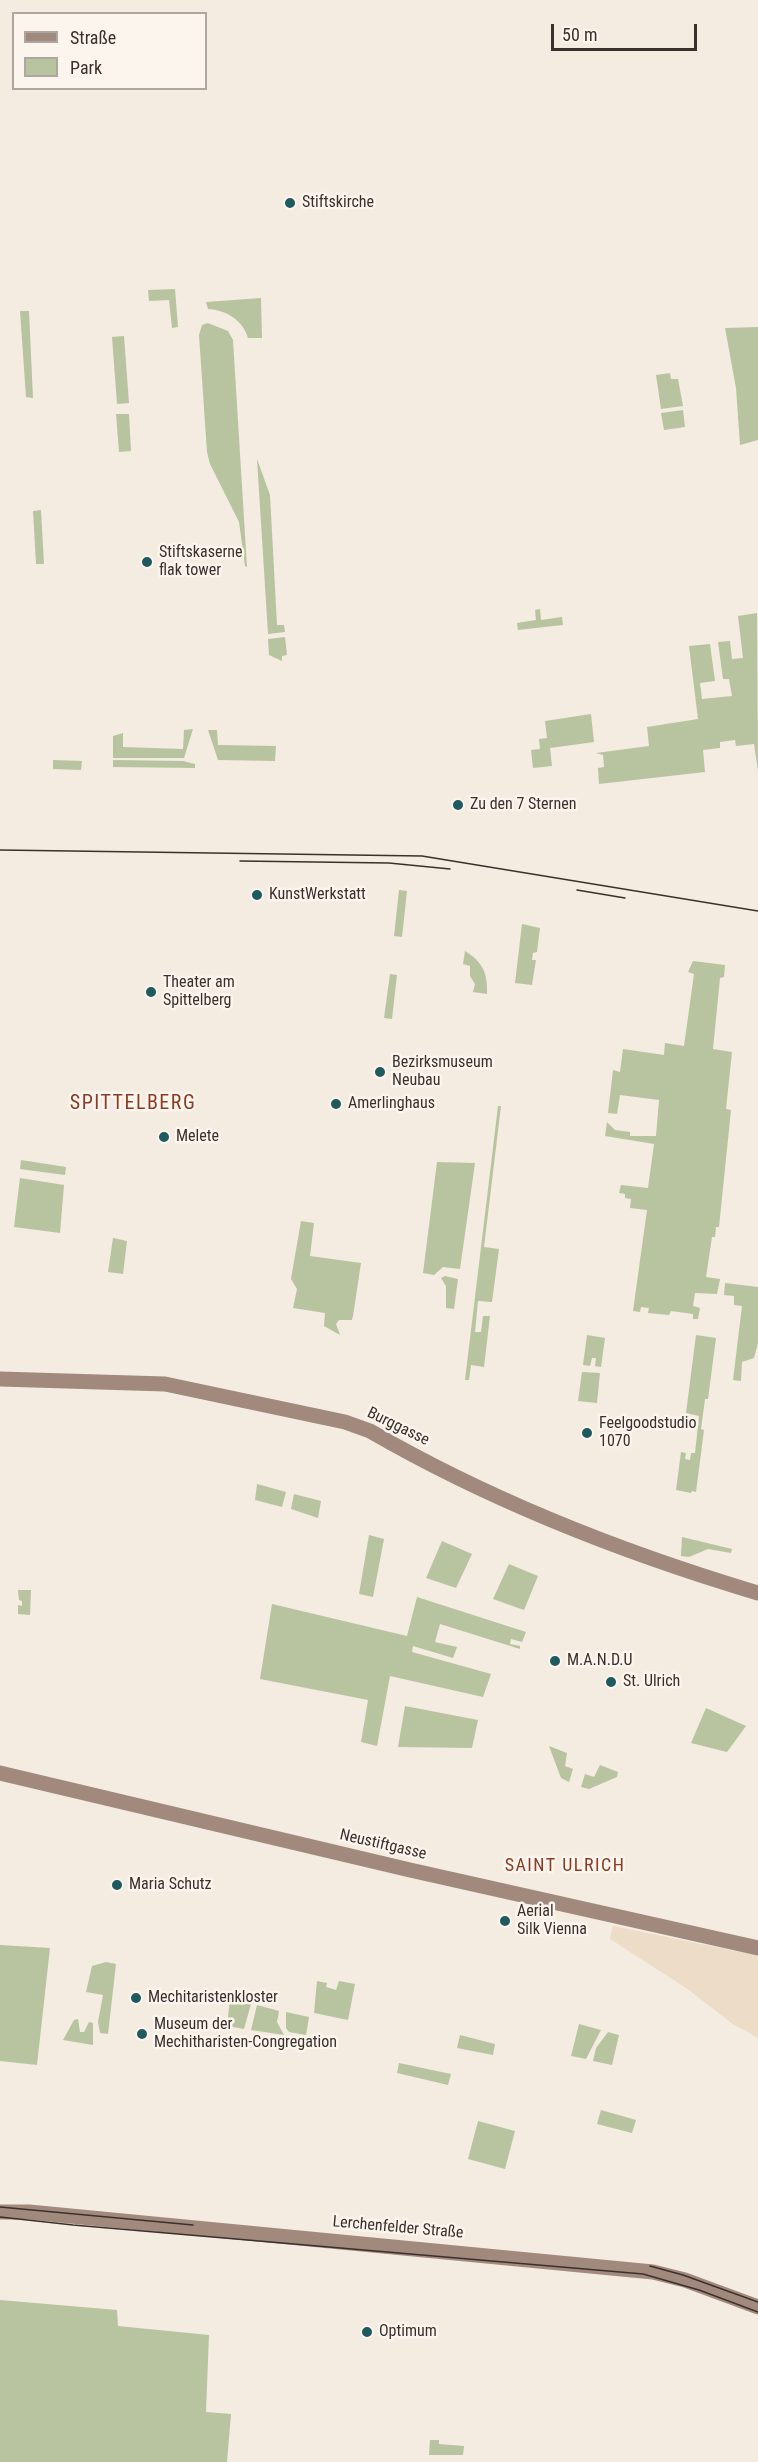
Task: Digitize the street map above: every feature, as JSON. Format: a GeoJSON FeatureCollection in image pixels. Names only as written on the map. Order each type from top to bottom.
{"type":"FeatureCollection","features":[{"type":"Feature","properties":{"kind":"main road","name":"Burggasse"},"geometry":{"type":"LineString","coordinates":[[0,1379],[165,1384],[345,1422],[370,1431],[514,1503],[618,1547],[758,1593]]}},
{"type":"Feature","properties":{"kind":"main road","name":"Neustiftgasse"},"geometry":{"type":"LineString","coordinates":[[0,1773],[410,1870],[758,1948]]}},
{"type":"Feature","properties":{"kind":"main road","name":"Lerchenfelder Straße"},"geometry":{"type":"LineString","coordinates":[[0,2200],[29,2212]]}},
{"type":"Feature","properties":{"kind":"main road","name":"Lerchenfelder Straße"},"geometry":{"type":"LineString","coordinates":[[0,2212],[29,2212],[653,2272],[685,2280],[758,2307]]}},
{"type":"Feature","properties":{"kind":"green space"},"geometry":{"type":"Polygon","coordinates":[[[175,289],[178,327],[172,328],[169,300],[149,301],[148,290],[175,289]]]}},
{"type":"Feature","properties":{"kind":"green space"},"geometry":{"type":"Polygon","coordinates":[[[261,298],[262,338],[248,338],[238,321],[221,311],[208,309],[206,302],[261,298]]]}},
{"type":"Feature","properties":{"kind":"green space"},"geometry":{"type":"Polygon","coordinates":[[[20,311],[29,311],[33,398],[26,397],[20,311]]]}},
{"type":"Feature","properties":{"kind":"green space"},"geometry":{"type":"Polygon","coordinates":[[[208,323],[228,331],[233,340],[247,567],[239,522],[210,464],[207,452],[199,335],[202,325],[208,323]]]}},
{"type":"Feature","properties":{"kind":"green space"},"geometry":{"type":"Polygon","coordinates":[[[758,327],[758,440],[740,445],[736,388],[725,328],[758,327]]]}},
{"type":"Feature","properties":{"kind":"green space"},"geometry":{"type":"Polygon","coordinates":[[[124,336],[129,403],[117,404],[112,337],[124,336]]]}},
{"type":"Feature","properties":{"kind":"green space"},"geometry":{"type":"Polygon","coordinates":[[[670,373],[671,379],[678,379],[683,406],[661,409],[656,375],[670,373]]]}},
{"type":"Feature","properties":{"kind":"green space"},"geometry":{"type":"Polygon","coordinates":[[[683,410],[685,427],[664,430],[661,413],[683,410]]]}},
{"type":"Feature","properties":{"kind":"green space"},"geometry":{"type":"Polygon","coordinates":[[[116,414],[129,414],[131,451],[119,452],[116,414]]]}},
{"type":"Feature","properties":{"kind":"green space"},"geometry":{"type":"Polygon","coordinates":[[[257,459],[270,495],[277,625],[284,625],[285,632],[268,634],[257,459]]]}},
{"type":"Feature","properties":{"kind":"green space"},"geometry":{"type":"Polygon","coordinates":[[[41,510],[44,564],[36,564],[33,511],[41,510]]]}},
{"type":"Feature","properties":{"kind":"green space"},"geometry":{"type":"Polygon","coordinates":[[[540,609],[541,620],[562,617],[563,625],[518,630],[517,623],[536,620],[535,610],[540,609]]]}},
{"type":"Feature","properties":{"kind":"green space"},"geometry":{"type":"Polygon","coordinates":[[[757,613],[758,771],[754,744],[736,746],[735,740],[720,742],[720,748],[703,750],[705,772],[599,784],[598,768],[604,767],[603,755],[596,753],[649,746],[647,727],[698,719],[689,646],[710,644],[715,681],[700,683],[702,699],[732,696],[729,679],[723,679],[718,642],[730,641],[732,659],[743,658],[738,616],[757,613]]]}},
{"type":"Feature","properties":{"kind":"green space"},"geometry":{"type":"Polygon","coordinates":[[[285,637],[287,655],[282,656],[282,661],[269,655],[268,639],[285,637]]]}},
{"type":"Feature","properties":{"kind":"green space"},"geometry":{"type":"Polygon","coordinates":[[[591,714],[594,742],[550,748],[552,766],[533,768],[531,750],[540,749],[539,739],[547,738],[545,721],[591,714]]]}},
{"type":"Feature","properties":{"kind":"green space"},"geometry":{"type":"Polygon","coordinates":[[[193,729],[184,758],[113,758],[113,736],[123,733],[123,747],[183,749],[184,730],[193,729]]]}},
{"type":"Feature","properties":{"kind":"green space"},"geometry":{"type":"Polygon","coordinates":[[[208,730],[217,730],[218,745],[276,746],[275,761],[218,760],[208,730]]]}},
{"type":"Feature","properties":{"kind":"green space"},"geometry":{"type":"Polygon","coordinates":[[[53,760],[82,761],[81,770],[53,769],[53,760]]]}},
{"type":"Feature","properties":{"kind":"green space"},"geometry":{"type":"Polygon","coordinates":[[[113,760],[183,761],[195,764],[195,768],[113,767],[113,760]]]}},
{"type":"Feature","properties":{"kind":"green space"},"geometry":{"type":"Polygon","coordinates":[[[399,890],[407,891],[402,937],[394,936],[399,890]]]}},
{"type":"Feature","properties":{"kind":"green space"},"geometry":{"type":"Polygon","coordinates":[[[522,924],[540,928],[537,952],[533,953],[532,960],[536,960],[532,985],[515,983],[522,924]]]}},
{"type":"Feature","properties":{"kind":"green space"},"geometry":{"type":"Polygon","coordinates":[[[465,951],[483,969],[487,980],[487,994],[473,992],[475,984],[470,976],[470,966],[463,964],[465,951]]]}},
{"type":"Feature","properties":{"kind":"green space"},"geometry":{"type":"Polygon","coordinates":[[[693,961],[725,965],[724,977],[720,978],[713,1049],[732,1052],[726,1109],[731,1110],[719,1227],[716,1227],[715,1237],[712,1237],[706,1277],[720,1279],[717,1294],[695,1293],[693,1306],[700,1308],[698,1319],[693,1319],[693,1314],[671,1311],[669,1315],[648,1313],[649,1308],[641,1307],[640,1312],[633,1311],[647,1210],[630,1208],[631,1199],[619,1193],[621,1185],[648,1188],[654,1144],[605,1136],[607,1122],[615,1130],[630,1132],[630,1136],[656,1136],[659,1100],[620,1095],[617,1114],[608,1113],[613,1070],[620,1072],[623,1049],[664,1055],[665,1043],[684,1046],[694,974],[688,972],[693,961]]]}},
{"type":"Feature","properties":{"kind":"green space"},"geometry":{"type":"Polygon","coordinates":[[[390,974],[397,975],[392,1019],[384,1018],[390,974]]]}},
{"type":"Feature","properties":{"kind":"green space"},"geometry":{"type":"Polygon","coordinates":[[[498,1106],[501,1106],[484,1247],[499,1249],[492,1302],[478,1301],[475,1332],[481,1332],[483,1316],[490,1316],[484,1367],[471,1365],[469,1380],[465,1380],[498,1106]]]}},
{"type":"Feature","properties":{"kind":"green space"},"geometry":{"type":"Polygon","coordinates":[[[21,1160],[66,1167],[65,1175],[20,1169],[21,1160]]]}},
{"type":"Feature","properties":{"kind":"green space"},"geometry":{"type":"Polygon","coordinates":[[[437,1162],[475,1163],[460,1269],[443,1267],[434,1275],[423,1273],[437,1162]]]}},
{"type":"Feature","properties":{"kind":"green space"},"geometry":{"type":"Polygon","coordinates":[[[20,1178],[64,1185],[60,1233],[14,1227],[20,1178]]]}},
{"type":"Feature","properties":{"kind":"green space"},"geometry":{"type":"Polygon","coordinates":[[[301,1221],[314,1223],[310,1256],[361,1263],[352,1320],[339,1320],[336,1324],[340,1335],[324,1326],[325,1313],[293,1308],[297,1289],[291,1279],[301,1221]]]}},
{"type":"Feature","properties":{"kind":"green space"},"geometry":{"type":"Polygon","coordinates":[[[113,1238],[127,1241],[123,1274],[108,1272],[113,1238]]]}},
{"type":"Feature","properties":{"kind":"green space"},"geometry":{"type":"Polygon","coordinates":[[[445,1276],[458,1279],[454,1309],[446,1308],[446,1286],[441,1278],[445,1276]]]}},
{"type":"Feature","properties":{"kind":"green space"},"geometry":{"type":"Polygon","coordinates":[[[725,1283],[758,1287],[758,1343],[754,1358],[742,1362],[741,1381],[733,1380],[742,1306],[734,1305],[734,1296],[724,1295],[725,1283]]]}},
{"type":"Feature","properties":{"kind":"green space"},"geometry":{"type":"Polygon","coordinates":[[[587,1335],[605,1338],[601,1367],[595,1366],[596,1358],[592,1358],[590,1366],[583,1365],[587,1335]]]}},
{"type":"Feature","properties":{"kind":"green space"},"geometry":{"type":"Polygon","coordinates":[[[696,1335],[716,1338],[708,1399],[705,1399],[701,1429],[704,1430],[696,1492],[691,1493],[676,1490],[681,1452],[686,1453],[685,1459],[690,1460],[691,1453],[695,1453],[699,1416],[686,1413],[696,1335]]]}},
{"type":"Feature","properties":{"kind":"green space"},"geometry":{"type":"Polygon","coordinates":[[[582,1372],[600,1373],[597,1403],[578,1401],[582,1372]]]}},
{"type":"Feature","properties":{"kind":"green space"},"geometry":{"type":"Polygon","coordinates":[[[257,1484],[286,1492],[282,1507],[255,1500],[257,1484]]]}},
{"type":"Feature","properties":{"kind":"green space"},"geometry":{"type":"Polygon","coordinates":[[[294,1494],[321,1501],[318,1518],[291,1509],[294,1494]]]}},
{"type":"Feature","properties":{"kind":"green space"},"geometry":{"type":"Polygon","coordinates":[[[369,1535],[384,1539],[373,1597],[359,1594],[369,1535]]]}},
{"type":"Feature","properties":{"kind":"green space"},"geometry":{"type":"Polygon","coordinates":[[[682,1537],[732,1549],[731,1553],[708,1549],[689,1557],[681,1556],[682,1537]]]}},
{"type":"Feature","properties":{"kind":"green space"},"geometry":{"type":"Polygon","coordinates":[[[442,1541],[472,1554],[456,1588],[426,1578],[442,1541]]]}},
{"type":"Feature","properties":{"kind":"green space"},"geometry":{"type":"Polygon","coordinates":[[[509,1564],[538,1576],[524,1610],[493,1599],[509,1564]]]}},
{"type":"Feature","properties":{"kind":"green space"},"geometry":{"type":"Polygon","coordinates":[[[18,1590],[31,1590],[30,1615],[18,1614],[18,1605],[22,1606],[22,1601],[19,1600],[18,1590]]]}},
{"type":"Feature","properties":{"kind":"green space"},"geometry":{"type":"Polygon","coordinates":[[[417,1597],[526,1632],[522,1642],[511,1639],[510,1644],[520,1646],[520,1649],[440,1624],[435,1642],[457,1647],[453,1658],[413,1646],[412,1652],[491,1674],[483,1697],[390,1676],[377,1746],[361,1742],[368,1700],[260,1679],[272,1604],[407,1636],[417,1597]]]}},
{"type":"Feature","properties":{"kind":"green space"},"geometry":{"type":"Polygon","coordinates":[[[405,1706],[478,1720],[472,1748],[398,1747],[405,1706]]]}},
{"type":"Feature","properties":{"kind":"green space"},"geometry":{"type":"Polygon","coordinates":[[[706,1708],[746,1726],[727,1752],[691,1743],[706,1708]]]}},
{"type":"Feature","properties":{"kind":"green space"},"geometry":{"type":"Polygon","coordinates":[[[549,1746],[567,1753],[565,1766],[573,1769],[569,1782],[561,1778],[549,1746]]]}},
{"type":"Feature","properties":{"kind":"green space"},"geometry":{"type":"Polygon","coordinates":[[[600,1765],[618,1772],[617,1777],[589,1789],[581,1787],[585,1774],[594,1777],[600,1765]]]}},
{"type":"Feature","properties":{"kind":"green space"},"geometry":{"type":"Polygon","coordinates":[[[0,1945],[50,1948],[37,2065],[0,2061],[0,1945]]]}},
{"type":"Feature","properties":{"kind":"green space"},"geometry":{"type":"Polygon","coordinates":[[[106,1962],[116,1964],[108,2034],[100,2033],[98,2022],[103,1995],[86,1992],[92,1966],[106,1962]]]}},
{"type":"Feature","properties":{"kind":"green space"},"geometry":{"type":"Polygon","coordinates":[[[317,1981],[327,1983],[326,1987],[336,1990],[339,1981],[355,1984],[348,2020],[314,2013],[317,1981]]]}},
{"type":"Feature","properties":{"kind":"green space"},"geometry":{"type":"Polygon","coordinates":[[[230,1999],[251,2004],[244,2029],[227,2026],[230,1999]]]}},
{"type":"Feature","properties":{"kind":"green space"},"geometry":{"type":"Polygon","coordinates":[[[257,2005],[279,2011],[277,2022],[284,2035],[251,2030],[257,2005]]]}},
{"type":"Feature","properties":{"kind":"green space"},"geometry":{"type":"Polygon","coordinates":[[[286,2012],[309,2017],[306,2035],[289,2032],[286,2028],[286,2012]]]}},
{"type":"Feature","properties":{"kind":"green space"},"geometry":{"type":"Polygon","coordinates":[[[78,2019],[80,2032],[84,2032],[89,2022],[93,2023],[93,2045],[63,2040],[74,2020],[78,2019]]]}},
{"type":"Feature","properties":{"kind":"green space"},"geometry":{"type":"Polygon","coordinates":[[[579,2024],[601,2030],[586,2059],[571,2056],[579,2024]]]}},
{"type":"Feature","properties":{"kind":"green space"},"geometry":{"type":"Polygon","coordinates":[[[608,2032],[619,2035],[612,2065],[593,2061],[596,2048],[608,2032]]]}},
{"type":"Feature","properties":{"kind":"green space"},"geometry":{"type":"Polygon","coordinates":[[[460,2035],[495,2044],[493,2055],[457,2048],[460,2035]]]}},
{"type":"Feature","properties":{"kind":"green space"},"geometry":{"type":"Polygon","coordinates":[[[399,2063],[451,2074],[448,2085],[397,2073],[399,2063]]]}},
{"type":"Feature","properties":{"kind":"green space"},"geometry":{"type":"Polygon","coordinates":[[[601,2110],[636,2120],[632,2133],[597,2124],[601,2110]]]}},
{"type":"Feature","properties":{"kind":"green space"},"geometry":{"type":"Polygon","coordinates":[[[478,2121],[515,2131],[505,2169],[468,2159],[478,2121]]]}},
{"type":"Feature","properties":{"kind":"green space"},"geometry":{"type":"Polygon","coordinates":[[[0,2300],[117,2310],[118,2326],[209,2335],[206,2412],[231,2414],[227,2462],[0,2462],[0,2300]]]}},
{"type":"Feature","properties":{"kind":"green space"},"geometry":{"type":"Polygon","coordinates":[[[430,2440],[439,2440],[439,2444],[464,2446],[463,2455],[429,2455],[430,2440]]]}},
{"type":"Feature","properties":{"kind":"shaded area"},"geometry":{"type":"Polygon","coordinates":[[[613,1926],[745,1953],[758,1952],[758,2038],[733,2024],[686,1988],[610,1939],[613,1926]]]}},
{"type":"Feature","properties":{"kind":"tram line"},"geometry":{"type":"LineString","coordinates":[[0,850],[422,856],[758,911]]}},
{"type":"Feature","properties":{"kind":"tram line"},"geometry":{"type":"LineString","coordinates":[[240,861],[389,863],[450,869]]}},
{"type":"Feature","properties":{"kind":"tram line"},"geometry":{"type":"LineString","coordinates":[[577,890],[625,898]]}},
{"type":"Feature","properties":{"kind":"tram line"},"geometry":{"type":"LineString","coordinates":[[0,2207],[193,2225]]}},
{"type":"Feature","properties":{"kind":"tram line"},"geometry":{"type":"LineString","coordinates":[[0,2217],[643,2274],[699,2290],[758,2312]]}},
{"type":"Feature","properties":{"kind":"tram line"},"geometry":{"type":"LineString","coordinates":[[650,2266],[683,2275],[758,2302]]}},
{"type":"Feature","properties":{"kind":"place","name":"Stiftskirche"},"geometry":{"type":"Point","coordinates":[290,203]}},
{"type":"Feature","properties":{"kind":"place","name":"Stiftskaserne flak tower"},"geometry":{"type":"Point","coordinates":[147,562]}},
{"type":"Feature","properties":{"kind":"place","name":"Zu den 7 Sternen"},"geometry":{"type":"Point","coordinates":[458,805]}},
{"type":"Feature","properties":{"kind":"place","name":"KunstWerkstatt"},"geometry":{"type":"Point","coordinates":[257,895]}},
{"type":"Feature","properties":{"kind":"place","name":"Theater am Spittelberg"},"geometry":{"type":"Point","coordinates":[151,992]}},
{"type":"Feature","properties":{"kind":"place","name":"Bezirksmuseum Neubau"},"geometry":{"type":"Point","coordinates":[380,1072]}},
{"type":"Feature","properties":{"kind":"place","name":"Amerlinghaus"},"geometry":{"type":"Point","coordinates":[336,1104]}},
{"type":"Feature","properties":{"kind":"place","name":"Melete"},"geometry":{"type":"Point","coordinates":[164,1137]}},
{"type":"Feature","properties":{"kind":"place","name":"Feelgoodstudio 1070"},"geometry":{"type":"Point","coordinates":[587,1433]}},
{"type":"Feature","properties":{"kind":"place","name":"M.A.N.D.U"},"geometry":{"type":"Point","coordinates":[555,1661]}},
{"type":"Feature","properties":{"kind":"place","name":"St. Ulrich"},"geometry":{"type":"Point","coordinates":[611,1682]}},
{"type":"Feature","properties":{"kind":"place","name":"Maria Schutz"},"geometry":{"type":"Point","coordinates":[117,1885]}},
{"type":"Feature","properties":{"kind":"place","name":"Aerial Silk Vienna"},"geometry":{"type":"Point","coordinates":[505,1921]}},
{"type":"Feature","properties":{"kind":"place","name":"Mechitaristenkloster"},"geometry":{"type":"Point","coordinates":[136,1998]}},
{"type":"Feature","properties":{"kind":"place","name":"Museum der Mechitharisten-Congregation"},"geometry":{"type":"Point","coordinates":[142,2034]}},
{"type":"Feature","properties":{"kind":"place","name":"Optimum"},"geometry":{"type":"Point","coordinates":[367,2332]}},
{"type":"Feature","properties":{"kind":"district","name":"SPITTELBERG"},"geometry":{"type":"Point","coordinates":[133,1104]}},
{"type":"Feature","properties":{"kind":"district","name":"SAINT ULRICH"},"geometry":{"type":"Point","coordinates":[565,1866]}}]}
